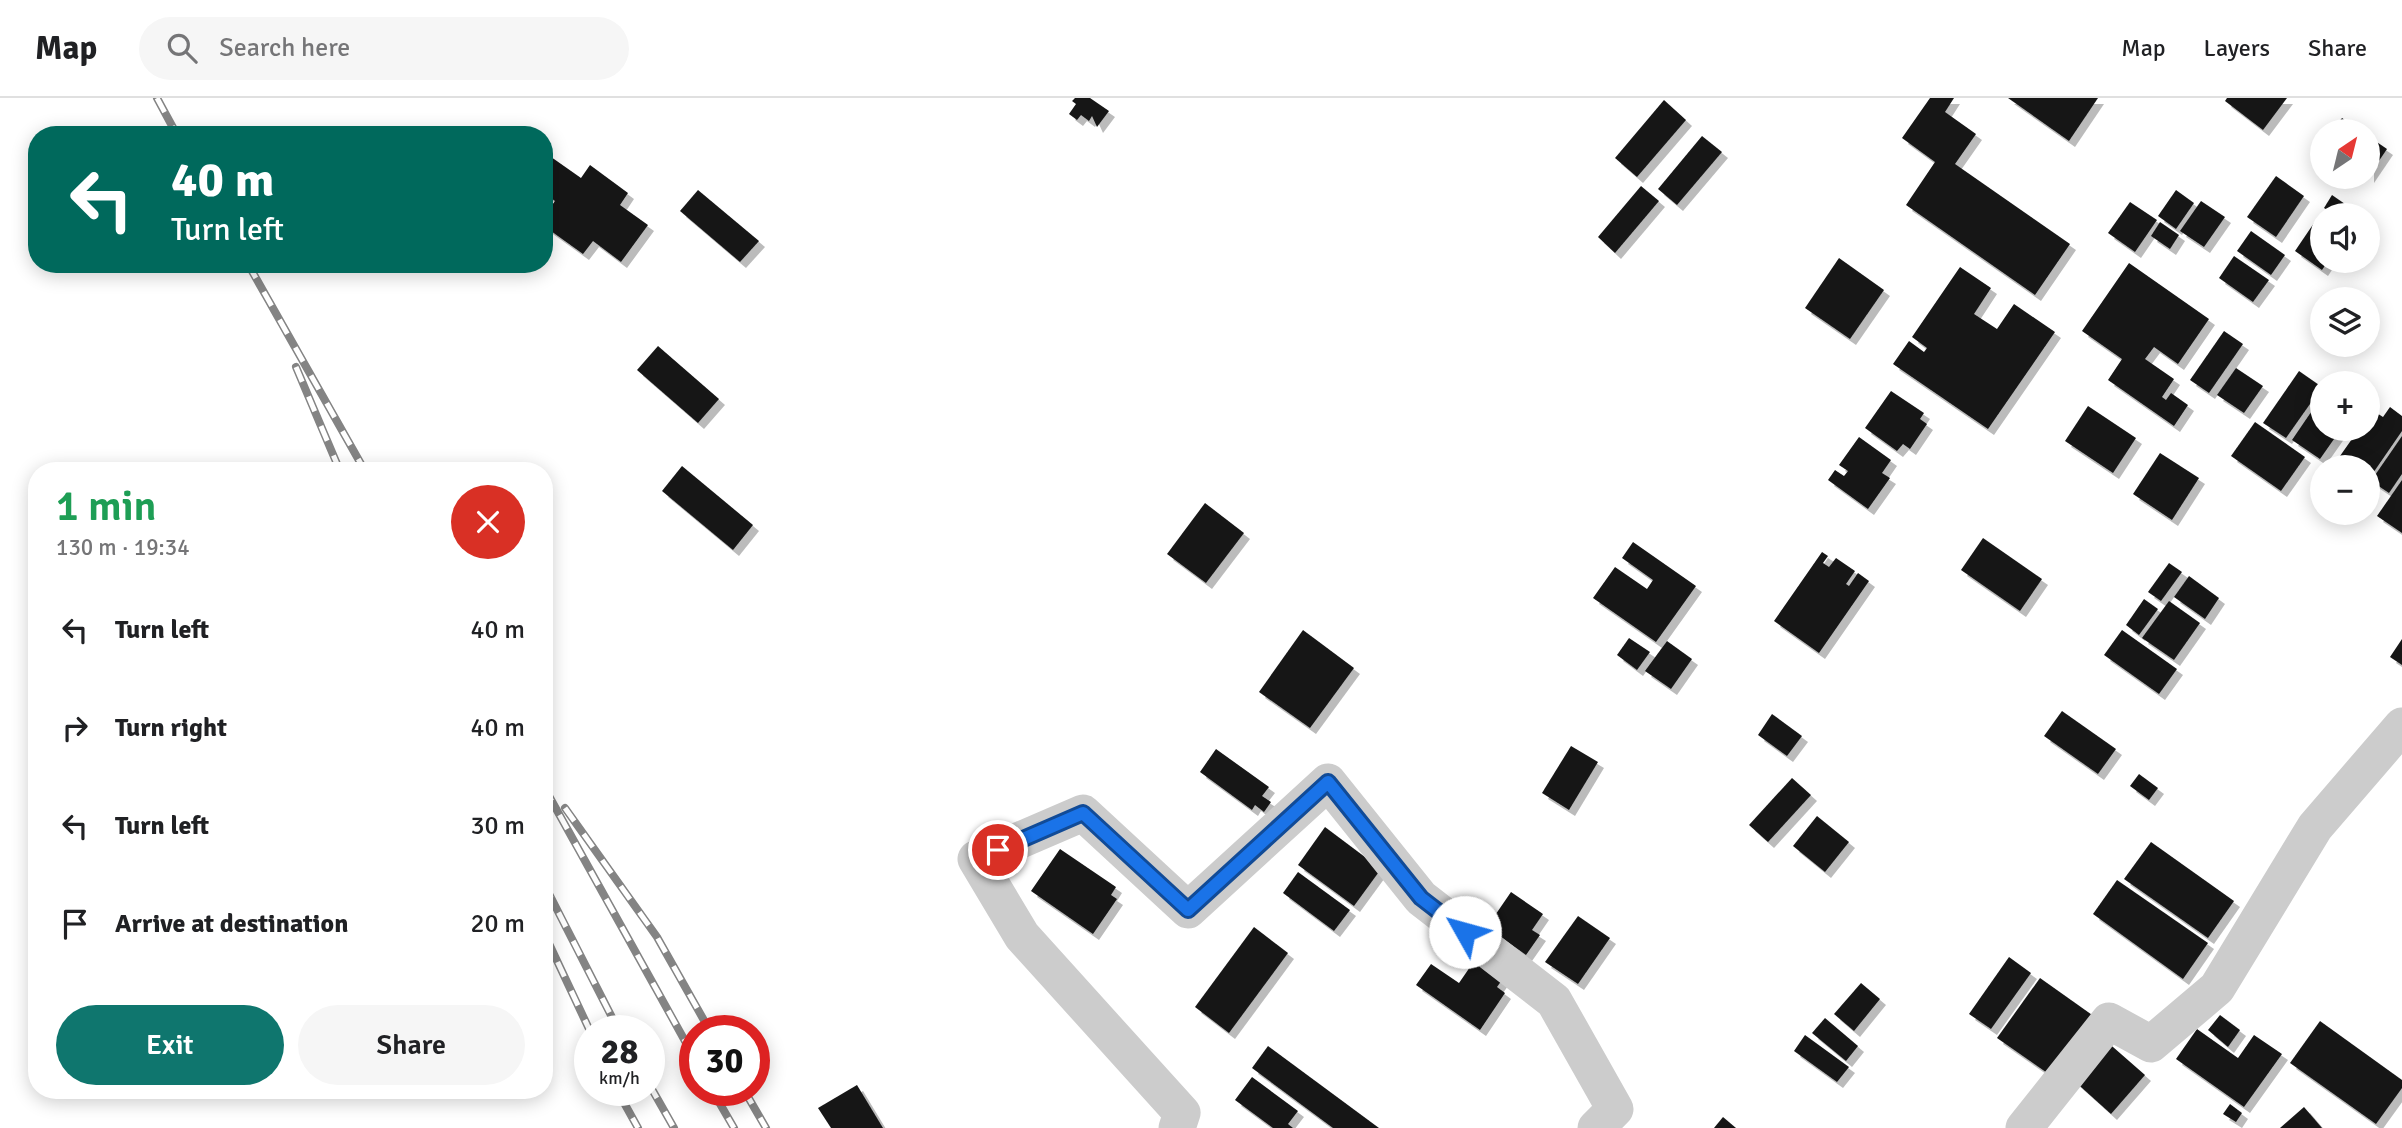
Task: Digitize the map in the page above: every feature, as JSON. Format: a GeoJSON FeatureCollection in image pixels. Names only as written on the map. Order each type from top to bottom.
{"type":"FeatureCollection","features":[{"type":"Feature","properties":{"kind":"street"},"geometry":{"type":"LineString","coordinates":[[2024,1128],[2109,1021],[2151,1044],[2217,988],[2315,827],[2402,726]]}},
{"type":"Feature","properties":{"kind":"street"},"geometry":{"type":"LineString","coordinates":[[1177,1128],[1182,1113],[1022,936],[976,859],[1083,813],[1188,910],[1328,782],[1421,898],[1554,1001],[1615,1109],[1596,1128]]}},
{"type":"Feature","properties":{"kind":"building"},"geometry":{"type":"Polygon","coordinates":[[[1075,98],[1090,98],[1109,111],[1097,127],[1092,116],[1089,121],[1081,115],[1077,120],[1069,114],[1076,104],[1072,101],[1075,98]]]}},
{"type":"Feature","properties":{"kind":"building"},"geometry":{"type":"Polygon","coordinates":[[[1930,98],[1954,98],[1945,112],[1976,134],[1955,164],[2070,244],[2035,295],[1906,205],[1935,162],[1902,138],[1930,98]]]}},
{"type":"Feature","properties":{"kind":"building"},"geometry":{"type":"Polygon","coordinates":[[[2008,98],[2098,98],[2069,141],[2008,98]]]}},
{"type":"Feature","properties":{"kind":"building"},"geometry":{"type":"Polygon","coordinates":[[[2227,98],[2287,98],[2263,130],[2225,101],[2227,98]]]}},
{"type":"Feature","properties":{"kind":"building"},"geometry":{"type":"Polygon","coordinates":[[[1664,100],[1686,120],[1637,177],[1615,158],[1664,100]]]}},
{"type":"Feature","properties":{"kind":"building"},"geometry":{"type":"Polygon","coordinates":[[[1702,136],[1722,152],[1677,205],[1658,189],[1702,136]]]}},
{"type":"Feature","properties":{"kind":"building"},"geometry":{"type":"Polygon","coordinates":[[[2380,144],[2387,149],[2380,159],[2380,144]]]}},
{"type":"Feature","properties":{"kind":"building"},"geometry":{"type":"Polygon","coordinates":[[[553,158],[581,178],[590,165],[628,193],[620,205],[648,225],[621,262],[593,241],[583,254],[553,232],[553,158]]]}},
{"type":"Feature","properties":{"kind":"building"},"geometry":{"type":"Polygon","coordinates":[[[2276,176],[2304,196],[2276,237],[2247,217],[2276,176]]]}},
{"type":"Feature","properties":{"kind":"building"},"geometry":{"type":"Polygon","coordinates":[[[1641,186],[1659,201],[1615,253],[1598,237],[1641,186]]]}},
{"type":"Feature","properties":{"kind":"building"},"geometry":{"type":"Polygon","coordinates":[[[698,190],[759,241],[740,262],[680,211],[698,190]]]}},
{"type":"Feature","properties":{"kind":"building"},"geometry":{"type":"Polygon","coordinates":[[[2176,190],[2194,203],[2176,229],[2158,216],[2176,190]]]}},
{"type":"Feature","properties":{"kind":"building"},"geometry":{"type":"Polygon","coordinates":[[[2332,195],[2344,203],[2327,203],[2332,195]]]}},
{"type":"Feature","properties":{"kind":"building"},"geometry":{"type":"Polygon","coordinates":[[[2201,201],[2225,217],[2204,247],[2180,231],[2201,201]]]}},
{"type":"Feature","properties":{"kind":"building"},"geometry":{"type":"Polygon","coordinates":[[[2130,202],[2157,220],[2135,252],[2108,233],[2130,202]]]}},
{"type":"Feature","properties":{"kind":"building"},"geometry":{"type":"Polygon","coordinates":[[[2160,222],[2179,235],[2170,249],[2151,236],[2160,222]]]}},
{"type":"Feature","properties":{"kind":"building"},"geometry":{"type":"Polygon","coordinates":[[[2310,229],[2310,262],[2295,251],[2310,229]]]}},
{"type":"Feature","properties":{"kind":"building"},"geometry":{"type":"Polygon","coordinates":[[[2251,231],[2285,255],[2271,275],[2237,251],[2251,231]]]}},
{"type":"Feature","properties":{"kind":"building"},"geometry":{"type":"Polygon","coordinates":[[[2234,256],[2269,280],[2253,302],[2219,278],[2234,256]]]}},
{"type":"Feature","properties":{"kind":"building"},"geometry":{"type":"Polygon","coordinates":[[[1839,258],[1884,290],[1850,339],[1805,308],[1839,258]]]}},
{"type":"Feature","properties":{"kind":"building"},"geometry":{"type":"Polygon","coordinates":[[[2129,263],[2209,319],[2178,364],[2154,347],[2145,359],[2174,379],[2162,397],[2166,400],[2171,393],[2188,405],[2174,426],[2108,380],[2122,359],[2082,331],[2129,263]]]}},
{"type":"Feature","properties":{"kind":"building"},"geometry":{"type":"Polygon","coordinates":[[[1960,267],[1991,288],[1974,314],[1997,329],[2014,304],[2055,332],[1988,429],[1893,364],[1909,341],[1924,352],[1927,348],[1912,337],[1960,267]]]}},
{"type":"Feature","properties":{"kind":"building"},"geometry":{"type":"Polygon","coordinates":[[[2224,331],[2243,344],[2209,393],[2190,380],[2224,331]]]}},
{"type":"Feature","properties":{"kind":"building"},"geometry":{"type":"Polygon","coordinates":[[[658,346],[719,399],[698,423],[637,370],[658,346]]]}},
{"type":"Feature","properties":{"kind":"building"},"geometry":{"type":"Polygon","coordinates":[[[2236,368],[2263,386],[2244,413],[2217,395],[2236,368]]]}},
{"type":"Feature","properties":{"kind":"building"},"geometry":{"type":"Polygon","coordinates":[[[2299,371],[2310,379],[2310,404],[2286,438],[2263,423],[2299,371]]]}},
{"type":"Feature","properties":{"kind":"building"},"geometry":{"type":"Polygon","coordinates":[[[1891,391],[1924,413],[1920,419],[1927,424],[1910,449],[1903,444],[1897,451],[1865,428],[1891,391]]]}},
{"type":"Feature","properties":{"kind":"building"},"geometry":{"type":"Polygon","coordinates":[[[2088,406],[2136,438],[2113,473],[2065,441],[2088,406]]]}},
{"type":"Feature","properties":{"kind":"building"},"geometry":{"type":"Polygon","coordinates":[[[2390,407],[2402,416],[2402,431],[2380,463],[2380,455],[2341,455],[2351,441],[2380,441],[2380,415],[2383,417],[2390,407]]]}},
{"type":"Feature","properties":{"kind":"building"},"geometry":{"type":"Polygon","coordinates":[[[2310,414],[2310,441],[2333,441],[2323,455],[2314,455],[2292,440],[2310,414]]]}},
{"type":"Feature","properties":{"kind":"building"},"geometry":{"type":"Polygon","coordinates":[[[2255,422],[2305,457],[2281,491],[2231,456],[2255,422]]]}},
{"type":"Feature","properties":{"kind":"building"},"geometry":{"type":"Polygon","coordinates":[[[2402,436],[2402,474],[2389,493],[2380,487],[2380,468],[2402,436]]]}},
{"type":"Feature","properties":{"kind":"building"},"geometry":{"type":"Polygon","coordinates":[[[1859,437],[1891,460],[1882,473],[1890,478],[1868,509],[1828,480],[1835,470],[1844,476],[1848,471],[1839,465],[1859,437]]]}},
{"type":"Feature","properties":{"kind":"building"},"geometry":{"type":"Polygon","coordinates":[[[2160,453],[2199,478],[2172,520],[2133,494],[2160,453]]]}},
{"type":"Feature","properties":{"kind":"building"},"geometry":{"type":"Polygon","coordinates":[[[682,466],[753,525],[733,550],[662,491],[682,466]]]}},
{"type":"Feature","properties":{"kind":"building"},"geometry":{"type":"Polygon","coordinates":[[[2402,480],[2402,533],[2380,518],[2380,512],[2402,480]]]}},
{"type":"Feature","properties":{"kind":"building"},"geometry":{"type":"Polygon","coordinates":[[[1205,503],[1244,533],[1206,583],[1167,554],[1205,503]]]}},
{"type":"Feature","properties":{"kind":"building"},"geometry":{"type":"Polygon","coordinates":[[[1983,538],[2042,579],[2020,611],[1961,570],[1983,538]]]}},
{"type":"Feature","properties":{"kind":"building"},"geometry":{"type":"Polygon","coordinates":[[[1633,542],[1696,586],[1656,642],[1593,598],[1615,567],[1647,589],[1653,580],[1622,558],[1633,542]]]}},
{"type":"Feature","properties":{"kind":"building"},"geometry":{"type":"Polygon","coordinates":[[[1822,552],[1828,556],[1823,563],[1829,567],[1836,558],[1855,571],[1846,584],[1849,586],[1858,573],[1869,581],[1819,653],[1774,621],[1822,552]]]}},
{"type":"Feature","properties":{"kind":"building"},"geometry":{"type":"Polygon","coordinates":[[[2169,563],[2182,572],[2161,601],[2148,592],[2169,563]]]}},
{"type":"Feature","properties":{"kind":"building"},"geometry":{"type":"Polygon","coordinates":[[[2189,576],[2219,598],[2205,619],[2174,597],[2189,576]]]}},
{"type":"Feature","properties":{"kind":"building"},"geometry":{"type":"Polygon","coordinates":[[[2144,599],[2158,609],[2139,635],[2126,625],[2144,599]]]}},
{"type":"Feature","properties":{"kind":"building"},"geometry":{"type":"Polygon","coordinates":[[[2169,601],[2200,623],[2174,660],[2142,638],[2169,601]]]}},
{"type":"Feature","properties":{"kind":"building"},"geometry":{"type":"Polygon","coordinates":[[[1303,630],[1354,668],[1310,728],[1259,692],[1303,630]]]}},
{"type":"Feature","properties":{"kind":"building"},"geometry":{"type":"Polygon","coordinates":[[[2122,630],[2177,669],[2159,694],[2104,655],[2122,630]]]}},
{"type":"Feature","properties":{"kind":"building"},"geometry":{"type":"Polygon","coordinates":[[[1629,638],[1650,652],[1637,670],[1617,655],[1629,638]]]}},
{"type":"Feature","properties":{"kind":"building"},"geometry":{"type":"Polygon","coordinates":[[[2402,639],[2402,665],[2390,657],[2402,639]]]}},
{"type":"Feature","properties":{"kind":"building"},"geometry":{"type":"Polygon","coordinates":[[[1667,641],[1692,659],[1671,689],[1645,671],[1667,641]]]}},
{"type":"Feature","properties":{"kind":"building"},"geometry":{"type":"Polygon","coordinates":[[[2062,711],[2116,749],[2098,774],[2044,736],[2062,711]]]}},
{"type":"Feature","properties":{"kind":"building"},"geometry":{"type":"Polygon","coordinates":[[[1772,714],[1802,736],[1787,756],[1758,735],[1772,714]]]}},
{"type":"Feature","properties":{"kind":"building"},"geometry":{"type":"Polygon","coordinates":[[[1571,746],[1598,762],[1569,810],[1542,793],[1571,746]]]}},
{"type":"Feature","properties":{"kind":"building"},"geometry":{"type":"Polygon","coordinates":[[[1216,749],[1269,787],[1262,796],[1271,802],[1264,812],[1255,805],[1252,810],[1200,772],[1216,749]]]}},
{"type":"Feature","properties":{"kind":"building"},"geometry":{"type":"Polygon","coordinates":[[[2139,774],[2158,788],[2149,800],[2130,786],[2139,774]]]}},
{"type":"Feature","properties":{"kind":"building"},"geometry":{"type":"Polygon","coordinates":[[[1792,778],[1811,795],[1768,842],[1749,825],[1792,778]]]}},
{"type":"Feature","properties":{"kind":"building"},"geometry":{"type":"Polygon","coordinates":[[[1817,816],[1849,842],[1825,872],[1793,846],[1817,816]]]}},
{"type":"Feature","properties":{"kind":"building"},"geometry":{"type":"Polygon","coordinates":[[[1325,827],[1381,869],[1354,906],[1298,865],[1325,827]]]}},
{"type":"Feature","properties":{"kind":"building"},"geometry":{"type":"Polygon","coordinates":[[[2151,842],[2234,901],[2208,938],[2124,879],[2151,842]]]}},
{"type":"Feature","properties":{"kind":"building"},"geometry":{"type":"Polygon","coordinates":[[[1060,849],[1116,887],[1111,895],[1117,899],[1093,934],[1031,891],[1060,849]]]}},
{"type":"Feature","properties":{"kind":"building"},"geometry":{"type":"Polygon","coordinates":[[[1298,872],[1350,910],[1334,931],[1283,893],[1298,872]]]}},
{"type":"Feature","properties":{"kind":"building"},"geometry":{"type":"Polygon","coordinates":[[[2117,880],[2208,943],[2183,979],[2093,914],[2117,880]]]}},
{"type":"Feature","properties":{"kind":"building"},"geometry":{"type":"Polygon","coordinates":[[[1511,892],[1543,914],[1532,930],[1540,935],[1526,955],[1487,927],[1511,892]]]}},
{"type":"Feature","properties":{"kind":"building"},"geometry":{"type":"Polygon","coordinates":[[[1578,916],[1610,938],[1578,984],[1545,962],[1578,916]]]}},
{"type":"Feature","properties":{"kind":"building"},"geometry":{"type":"Polygon","coordinates":[[[1254,927],[1288,953],[1229,1033],[1195,1007],[1254,927]]]}},
{"type":"Feature","properties":{"kind":"building"},"geometry":{"type":"Polygon","coordinates":[[[1479,954],[1507,973],[1497,987],[1505,993],[1480,1030],[1416,985],[1431,964],[1459,983],[1479,954]]]}},
{"type":"Feature","properties":{"kind":"building"},"geometry":{"type":"Polygon","coordinates":[[[2009,957],[2031,973],[1991,1029],[1969,1014],[2009,957]]]}},
{"type":"Feature","properties":{"kind":"building"},"geometry":{"type":"Polygon","coordinates":[[[2040,978],[2095,1017],[2053,1077],[1997,1038],[2040,978]]]}},
{"type":"Feature","properties":{"kind":"building"},"geometry":{"type":"Polygon","coordinates":[[[1861,983],[1880,999],[1854,1031],[1834,1014],[1861,983]]]}},
{"type":"Feature","properties":{"kind":"building"},"geometry":{"type":"Polygon","coordinates":[[[2220,1015],[2240,1030],[2228,1047],[2208,1030],[2220,1015]]]}},
{"type":"Feature","properties":{"kind":"building"},"geometry":{"type":"Polygon","coordinates":[[[1825,1018],[1858,1046],[1846,1061],[1812,1033],[1825,1018]]]}},
{"type":"Feature","properties":{"kind":"building"},"geometry":{"type":"Polygon","coordinates":[[[2320,1021],[2402,1080],[2402,1088],[2376,1124],[2290,1063],[2320,1021]]]}},
{"type":"Feature","properties":{"kind":"building"},"geometry":{"type":"Polygon","coordinates":[[[2197,1029],[2238,1058],[2254,1035],[2282,1054],[2244,1107],[2176,1059],[2197,1029]]]}},
{"type":"Feature","properties":{"kind":"building"},"geometry":{"type":"Polygon","coordinates":[[[1805,1035],[1849,1067],[1837,1082],[1794,1051],[1805,1035]]]}},
{"type":"Feature","properties":{"kind":"building"},"geometry":{"type":"Polygon","coordinates":[[[2105,1040],[2145,1075],[2111,1114],[2071,1078],[2105,1040]]]}},
{"type":"Feature","properties":{"kind":"building"},"geometry":{"type":"Polygon","coordinates":[[[1268,1046],[1379,1128],[1333,1128],[1252,1068],[1268,1046]]]}},
{"type":"Feature","properties":{"kind":"building"},"geometry":{"type":"Polygon","coordinates":[[[1252,1077],[1298,1111],[1288,1124],[1293,1128],[1273,1128],[1235,1100],[1252,1077]]]}},
{"type":"Feature","properties":{"kind":"building"},"geometry":{"type":"Polygon","coordinates":[[[857,1085],[883,1128],[831,1128],[818,1108],[857,1085]]]}},
{"type":"Feature","properties":{"kind":"building"},"geometry":{"type":"Polygon","coordinates":[[[2230,1104],[2242,1113],[2236,1122],[2223,1114],[2230,1104]]]}},
{"type":"Feature","properties":{"kind":"building"},"geometry":{"type":"Polygon","coordinates":[[[2304,1107],[2322,1128],[2280,1128],[2304,1107]]]}},
{"type":"Feature","properties":{"kind":"building"},"geometry":{"type":"Polygon","coordinates":[[[1723,1117],[1736,1128],[1714,1128],[1723,1117]]]}},
{"type":"Feature","properties":{"kind":"railway"},"geometry":{"type":"LineString","coordinates":[[157,98],[172,126]]}},
{"type":"Feature","properties":{"kind":"railway"},"geometry":{"type":"LineString","coordinates":[[253,273],[360,462]]}},
{"type":"Feature","properties":{"kind":"railway"},"geometry":{"type":"LineString","coordinates":[[296,367],[336,462]]}},
{"type":"Feature","properties":{"kind":"railway"},"geometry":{"type":"LineString","coordinates":[[553,803],[679,1030]]}},
{"type":"Feature","properties":{"kind":"railway"},"geometry":{"type":"LineString","coordinates":[[565,808],[657,937],[701,1015]]}},
{"type":"Feature","properties":{"kind":"railway"},"geometry":{"type":"LineString","coordinates":[[553,902],[611,1015]]}},
{"type":"Feature","properties":{"kind":"railway"},"geometry":{"type":"LineString","coordinates":[[553,952],[582,1015]]}},
{"type":"Feature","properties":{"kind":"railway"},"geometry":{"type":"LineString","coordinates":[[626,1106],[638,1128]]}},
{"type":"Feature","properties":{"kind":"railway"},"geometry":{"type":"LineString","coordinates":[[662,1106],[674,1128]]}},
{"type":"Feature","properties":{"kind":"railway"},"geometry":{"type":"LineString","coordinates":[[721,1106],[734,1128]]}},
{"type":"Feature","properties":{"kind":"railway"},"geometry":{"type":"LineString","coordinates":[[753,1106],[766,1128]]}},
{"type":"Feature","properties":{"kind":"route"},"geometry":{"type":"LineString","coordinates":[[998,850],[1083,813],[1188,910],[1328,782],[1421,898],[1465,932]]}}]}
